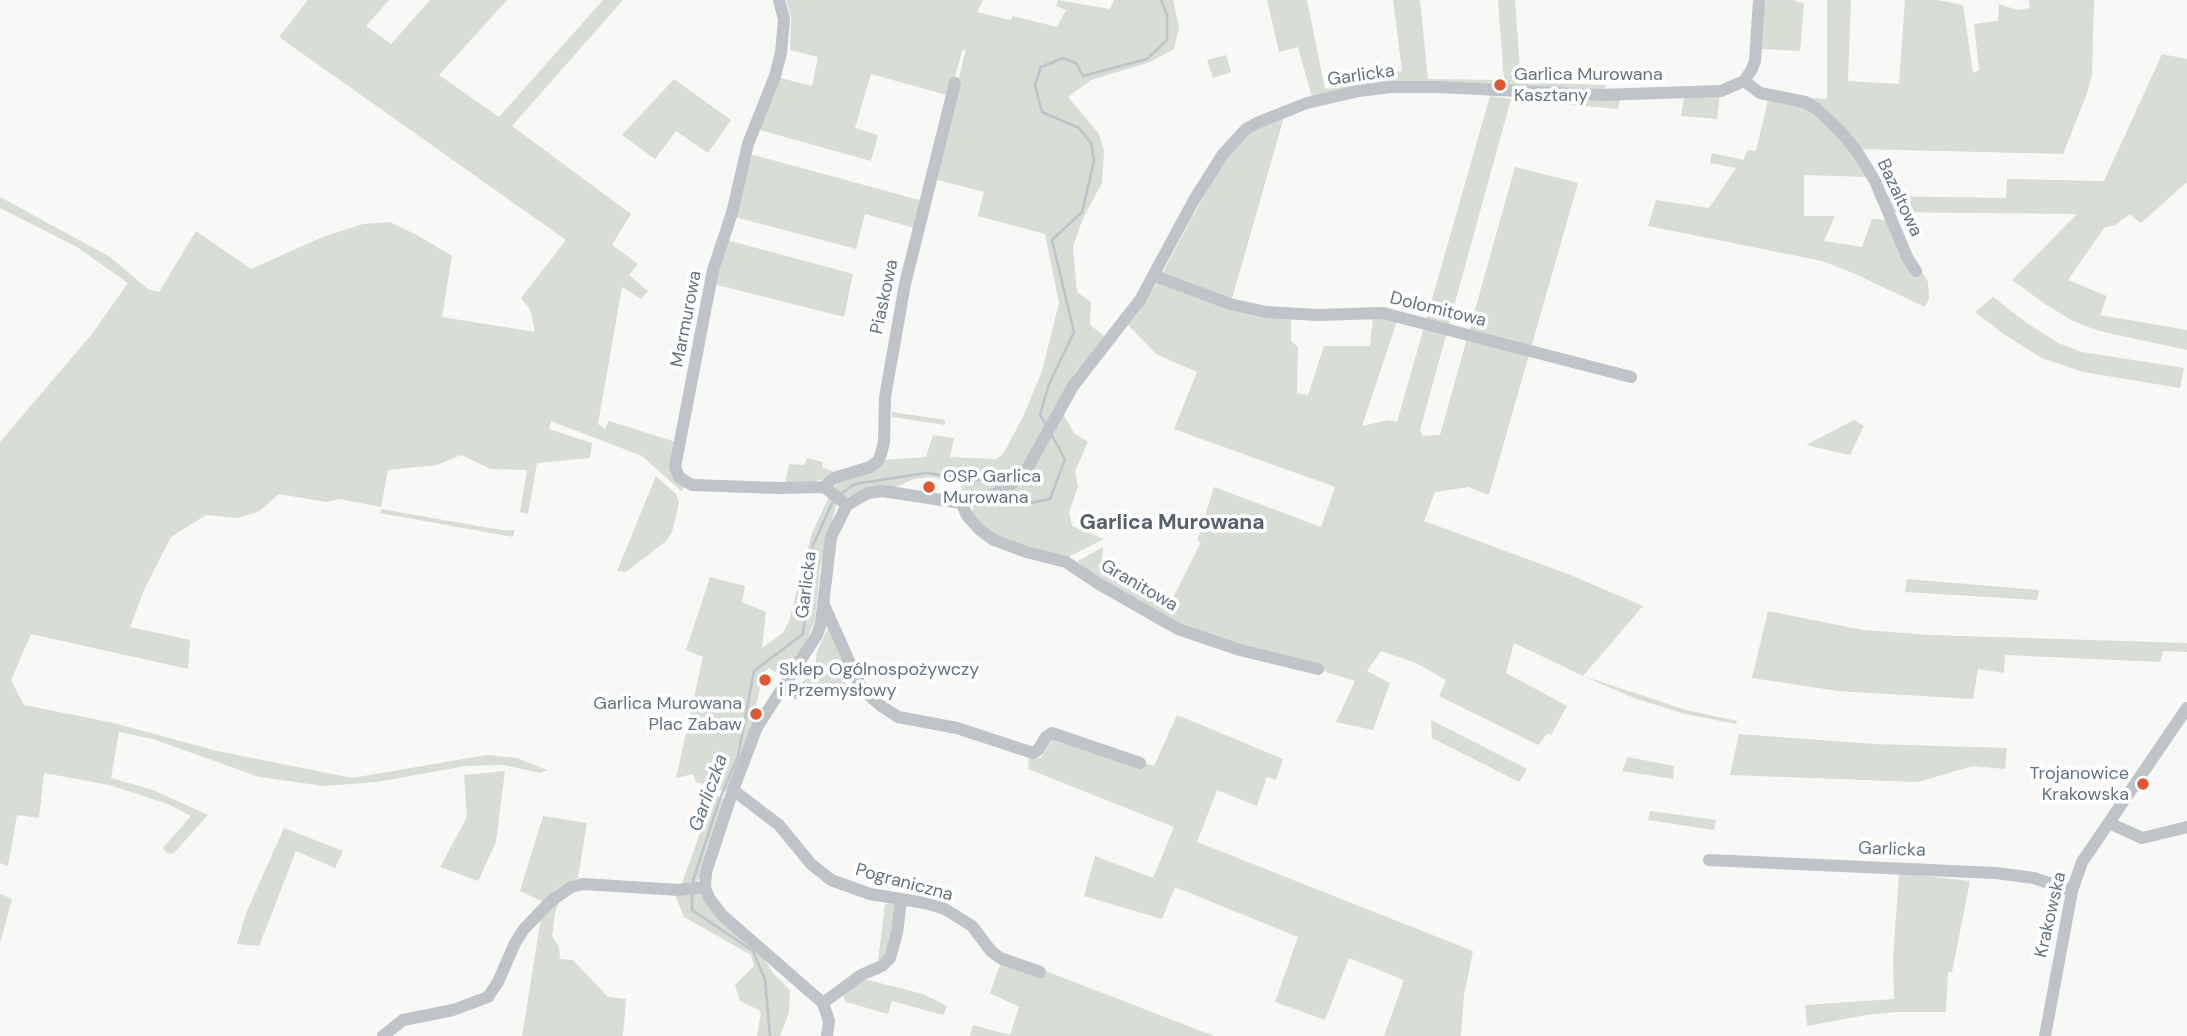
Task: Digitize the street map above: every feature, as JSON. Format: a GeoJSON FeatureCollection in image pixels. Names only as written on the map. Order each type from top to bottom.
{"type":"FeatureCollection","features":[{"type":"Feature","properties":{"kind":"street","name":"Marmurowa"},"geometry":{"type":"LineString","coordinates":[[779,0],[784,19],[781,53],[775,76],[748,144],[732,213],[713,270],[675,467],[679,477],[692,485],[827,489]]}},
{"type":"Feature","properties":{"kind":"street"},"geometry":{"type":"LineString","coordinates":[[1744,81],[1755,61],[1759,0]]}},
{"type":"Feature","properties":{"kind":"street","name":"Bazaltowa"},"geometry":{"type":"LineString","coordinates":[[1744,81],[1759,93],[1805,102],[1817,109],[1842,133],[1875,181],[1908,259],[1916,271]]}},
{"type":"Feature","properties":{"kind":"street","name":"Garlicka"},"geometry":{"type":"LineString","coordinates":[[961,503],[1003,491],[1027,469],[1073,386],[1140,300],[1194,200],[1223,154],[1246,129],[1286,110],[1359,91],[1391,87],[1625,94],[1721,90],[1744,81]]}},
{"type":"Feature","properties":{"kind":"street","name":"Piaskowa"},"geometry":{"type":"LineString","coordinates":[[827,489],[834,478],[870,467],[878,461],[881,454],[884,442],[885,397],[905,284],[956,83]]}},
{"type":"Feature","properties":{"kind":"street","name":"Dolomitowa"},"geometry":{"type":"LineString","coordinates":[[1155,276],[1230,304],[1317,315],[1383,313],[1631,377]]}},
{"type":"Feature","properties":{"kind":"street"},"geometry":{"type":"LineString","coordinates":[[827,489],[844,503],[868,493],[883,491],[961,503]]}},
{"type":"Feature","properties":{"kind":"street","name":"Garlicka"},"geometry":{"type":"LineString","coordinates":[[697,888],[708,862],[727,794],[757,727],[817,635],[821,623],[831,537],[844,503]]}},
{"type":"Feature","properties":{"kind":"street","name":"Granitowa"},"geometry":{"type":"LineString","coordinates":[[961,503],[968,517],[994,540],[1026,552],[1066,562],[1178,629],[1240,649],[1318,669]]}},
{"type":"Feature","properties":{"kind":"street"},"geometry":{"type":"LineString","coordinates":[[823,601],[862,688],[898,717],[957,728],[1033,753],[1052,733],[1140,763]]}},
{"type":"Feature","properties":{"kind":"street"},"geometry":{"type":"LineString","coordinates":[[783,688],[792,693],[845,692],[862,688]]}},
{"type":"Feature","properties":{"kind":"street","name":"Krakowska"},"geometry":{"type":"LineString","coordinates":[[2045,1036],[2073,891],[2082,862],[2187,708]]}},
{"type":"Feature","properties":{"kind":"street","name":"Pograniczna"},"geometry":{"type":"LineString","coordinates":[[727,794],[779,825],[811,864],[831,880],[870,894],[925,903],[951,912],[972,926],[991,951],[1000,958],[1040,972]]}},
{"type":"Feature","properties":{"kind":"street"},"geometry":{"type":"LineString","coordinates":[[2109,823],[2142,838],[2187,827]]}},
{"type":"Feature","properties":{"kind":"street","name":"Garlicka"},"geometry":{"type":"LineString","coordinates":[[1709,860],[1984,872],[2034,878],[2073,891]]}},
{"type":"Feature","properties":{"kind":"street"},"geometry":{"type":"LineString","coordinates":[[383,1036],[403,1020],[453,1010],[488,997],[524,929],[551,901],[571,887],[583,884],[697,888],[722,915],[824,1003],[829,1021],[827,1036]]}},
{"type":"Feature","properties":{"kind":"street"},"geometry":{"type":"LineString","coordinates":[[824,1003],[861,975],[882,966],[890,958],[897,933],[901,900]]}},
{"type":"Feature","properties":{"kind":"shaded area"},"geometry":{"type":"Polygon","coordinates":[[[308,0],[389,0],[366,26],[391,44],[430,0],[507,0],[439,75],[499,117],[603,0],[623,0],[512,126],[631,214],[612,245],[638,264],[629,275],[648,291],[641,299],[622,287],[598,424],[605,429],[609,421],[676,442],[672,463],[687,485],[681,491],[642,456],[551,421],[549,429],[592,443],[590,458],[537,463],[528,514],[520,512],[527,470],[491,469],[461,455],[437,465],[388,470],[381,507],[339,499],[326,502],[279,494],[258,512],[237,518],[206,515],[171,537],[144,590],[130,627],[190,640],[188,669],[31,634],[11,680],[24,705],[114,723],[217,751],[352,778],[487,755],[517,758],[547,770],[540,773],[504,765],[465,766],[377,782],[324,786],[259,777],[153,739],[119,732],[111,778],[153,790],[208,815],[173,854],[167,853],[163,848],[191,816],[168,804],[109,785],[44,773],[39,818],[17,815],[8,866],[0,863],[0,442],[92,334],[128,283],[77,247],[0,208],[0,197],[110,257],[148,289],[159,292],[196,231],[251,269],[325,236],[363,224],[390,222],[452,256],[442,317],[535,332],[530,309],[521,298],[566,240],[279,37],[308,0]]]}},
{"type":"Feature","properties":{"kind":"shaded area"},"geometry":{"type":"Polygon","coordinates":[[[786,0],[983,0],[977,12],[1010,20],[1013,16],[1057,27],[1066,10],[1056,6],[1058,0],[1110,9],[1114,0],[1173,0],[1179,27],[1174,49],[1150,62],[1091,80],[1068,97],[1099,134],[1104,151],[1102,183],[1083,218],[1073,247],[1077,292],[1091,302],[1090,325],[1106,337],[1077,370],[1057,404],[1074,433],[1088,442],[1075,471],[1078,487],[1069,512],[1072,526],[1104,539],[1068,557],[1008,543],[971,516],[976,495],[963,497],[961,481],[930,477],[914,479],[896,487],[862,491],[845,498],[833,489],[838,483],[884,460],[926,457],[933,435],[954,438],[950,457],[996,459],[1003,454],[1024,415],[1042,371],[1059,303],[1045,234],[978,216],[984,192],[934,179],[966,49],[962,51],[950,96],[871,74],[855,128],[878,135],[871,161],[756,129],[777,77],[812,86],[818,57],[790,50],[791,18],[786,0]]]}},
{"type":"Feature","properties":{"kind":"shaded area"},"geometry":{"type":"Polygon","coordinates":[[[1267,0],[1307,0],[1325,89],[1386,80],[1388,73],[1402,71],[1393,0],[1420,0],[1428,79],[1504,80],[1498,0],[1515,0],[1521,82],[1605,85],[1606,90],[1431,83],[1312,97],[1298,47],[1279,52],[1267,0]]]}},
{"type":"Feature","properties":{"kind":"shaded area"},"geometry":{"type":"Polygon","coordinates":[[[1764,0],[1795,0],[1804,3],[1800,51],[1761,49],[1764,0]]]}},
{"type":"Feature","properties":{"kind":"shaded area"},"geometry":{"type":"Polygon","coordinates":[[[1827,0],[1851,0],[1848,81],[1899,84],[1905,0],[1937,0],[1963,5],[1973,73],[1979,70],[1974,24],[1998,21],[1999,4],[2017,10],[2030,8],[2029,0],[2094,0],[2092,74],[2063,154],[1859,149],[1808,98],[1827,99],[1827,0]]]}},
{"type":"Feature","properties":{"kind":"shaded area"},"geometry":{"type":"Polygon","coordinates":[[[2162,54],[2187,59],[2187,182],[2141,223],[2130,214],[2115,225],[2104,228],[2068,280],[2107,296],[2100,315],[2187,330],[2187,350],[2099,331],[2073,321],[2012,280],[2077,214],[1890,212],[1884,196],[2006,198],[2007,179],[2104,181],[2162,54]]]}},
{"type":"Feature","properties":{"kind":"shaded area"},"geometry":{"type":"Polygon","coordinates":[[[1226,55],[1231,72],[1213,78],[1207,60],[1226,55]]]}},
{"type":"Feature","properties":{"kind":"shaded area"},"geometry":{"type":"Polygon","coordinates":[[[674,79],[731,120],[708,153],[676,131],[655,159],[622,135],[674,79]]]}},
{"type":"Feature","properties":{"kind":"shaded area"},"geometry":{"type":"Polygon","coordinates":[[[1720,95],[1717,119],[1681,116],[1684,98],[1720,95]]]}},
{"type":"Feature","properties":{"kind":"shaded area"},"geometry":{"type":"Polygon","coordinates":[[[1490,96],[1511,99],[1420,430],[1423,436],[1440,435],[1515,167],[1578,183],[1489,495],[1469,487],[1435,492],[1424,521],[1568,574],[1643,606],[1583,676],[1514,643],[1506,673],[1567,706],[1551,735],[1548,733],[1538,745],[1439,696],[1446,680],[1416,663],[1381,651],[1367,671],[1390,683],[1373,730],[1336,722],[1355,681],[1170,623],[1086,572],[1078,561],[1103,547],[1101,572],[1173,598],[1201,542],[1197,541],[1214,487],[1321,527],[1335,487],[1174,429],[1197,372],[1156,354],[1128,325],[1158,281],[1291,317],[1291,341],[1298,347],[1297,393],[1308,395],[1324,346],[1370,346],[1373,317],[1397,321],[1362,426],[1389,420],[1397,422],[1490,96]]]}},
{"type":"Feature","properties":{"kind":"shaded area"},"geometry":{"type":"Polygon","coordinates":[[[1537,98],[1620,100],[1618,109],[1531,101],[1537,98]]]}},
{"type":"Feature","properties":{"kind":"shaded area"},"geometry":{"type":"Polygon","coordinates":[[[1768,100],[1801,102],[1822,116],[1870,177],[1804,175],[1804,216],[1835,216],[1824,241],[1862,247],[1872,219],[1889,220],[1928,282],[1929,299],[1925,307],[1822,261],[1648,226],[1656,200],[1709,208],[1736,168],[1710,163],[1712,153],[1743,160],[1748,150],[1756,151],[1768,100]]]}},
{"type":"Feature","properties":{"kind":"shaded area"},"geometry":{"type":"Polygon","coordinates":[[[1284,117],[1231,302],[1161,276],[1215,175],[1233,149],[1252,131],[1284,117]]]}},
{"type":"Feature","properties":{"kind":"shaded area"},"geometry":{"type":"Polygon","coordinates":[[[750,154],[923,201],[914,228],[865,214],[856,249],[735,217],[750,154]]]}},
{"type":"Feature","properties":{"kind":"shaded area"},"geometry":{"type":"Polygon","coordinates":[[[727,240],[853,274],[844,317],[714,284],[727,240]]]}},
{"type":"Feature","properties":{"kind":"shaded area"},"geometry":{"type":"Polygon","coordinates":[[[1993,297],[2058,343],[2082,352],[2184,368],[2180,388],[2083,372],[2042,358],[1975,312],[1993,297]]]}},
{"type":"Feature","properties":{"kind":"shaded area"},"geometry":{"type":"Polygon","coordinates":[[[892,412],[945,420],[945,425],[892,417],[892,412]]]}},
{"type":"Feature","properties":{"kind":"shaded area"},"geometry":{"type":"Polygon","coordinates":[[[1854,420],[1864,426],[1850,455],[1806,445],[1854,420]]]}},
{"type":"Feature","properties":{"kind":"shaded area"},"geometry":{"type":"Polygon","coordinates":[[[807,458],[823,462],[822,467],[839,474],[807,484],[785,484],[789,464],[804,465],[807,458]]]}},
{"type":"Feature","properties":{"kind":"shaded area"},"geometry":{"type":"Polygon","coordinates":[[[656,476],[676,494],[679,503],[672,532],[666,541],[626,572],[617,571],[656,476]]]}},
{"type":"Feature","properties":{"kind":"shaded area"},"geometry":{"type":"Polygon","coordinates":[[[829,497],[837,502],[820,568],[815,620],[802,652],[784,678],[769,668],[758,678],[756,684],[760,688],[751,729],[728,792],[696,782],[693,774],[676,778],[703,657],[686,650],[710,577],[745,586],[742,602],[766,612],[762,648],[783,633],[789,621],[812,533],[829,497]]]}},
{"type":"Feature","properties":{"kind":"shaded area"},"geometry":{"type":"Polygon","coordinates":[[[381,509],[501,530],[515,530],[513,537],[380,513],[381,509]]]}},
{"type":"Feature","properties":{"kind":"shaded area"},"geometry":{"type":"Polygon","coordinates":[[[1907,579],[2039,590],[2037,600],[1905,592],[1907,579]]]}},
{"type":"Feature","properties":{"kind":"shaded area"},"geometry":{"type":"Polygon","coordinates":[[[1768,611],[1863,630],[1930,635],[2187,643],[2187,652],[2163,651],[2160,662],[2005,655],[2004,673],[1978,669],[1973,699],[1838,691],[1752,678],[1768,611]]]}},
{"type":"Feature","properties":{"kind":"shaded area"},"geometry":{"type":"Polygon","coordinates":[[[829,625],[843,657],[846,687],[795,688],[814,672],[817,652],[829,625]]]}},
{"type":"Feature","properties":{"kind":"shaded area"},"geometry":{"type":"Polygon","coordinates":[[[1583,676],[1686,710],[1737,721],[1736,724],[1685,714],[1634,698],[1583,676]]]}},
{"type":"Feature","properties":{"kind":"shaded area"},"geometry":{"type":"Polygon","coordinates":[[[1177,715],[1283,759],[1276,780],[1267,777],[1257,806],[1217,790],[1197,842],[1473,951],[1464,995],[1461,1036],[1384,1036],[1404,980],[1349,958],[1325,1020],[1275,1002],[1298,937],[1175,887],[1162,919],[1084,896],[1095,856],[1153,878],[1174,827],[1028,769],[1029,756],[1041,758],[1053,738],[1154,766],[1177,715]]]}},
{"type":"Feature","properties":{"kind":"shaded area"},"geometry":{"type":"Polygon","coordinates":[[[1431,720],[1527,769],[1519,782],[1432,738],[1431,720]]]}},
{"type":"Feature","properties":{"kind":"shaded area"},"geometry":{"type":"Polygon","coordinates":[[[1739,734],[1874,744],[2007,748],[2005,769],[1973,766],[1918,782],[1730,775],[1739,734]]]}},
{"type":"Feature","properties":{"kind":"shaded area"},"geometry":{"type":"Polygon","coordinates":[[[1628,757],[1674,766],[1673,779],[1622,771],[1628,757]]]}},
{"type":"Feature","properties":{"kind":"shaded area"},"geometry":{"type":"Polygon","coordinates":[[[505,771],[496,842],[478,881],[440,867],[467,817],[464,775],[505,771]]]}},
{"type":"Feature","properties":{"kind":"shaded area"},"geometry":{"type":"Polygon","coordinates":[[[714,794],[725,800],[700,878],[695,883],[681,886],[714,794]]]}},
{"type":"Feature","properties":{"kind":"shaded area"},"geometry":{"type":"Polygon","coordinates":[[[1650,811],[1716,820],[1714,830],[1648,820],[1650,811]]]}},
{"type":"Feature","properties":{"kind":"shaded area"},"geometry":{"type":"Polygon","coordinates":[[[543,816],[587,823],[578,878],[559,887],[544,902],[520,891],[543,816]]]}},
{"type":"Feature","properties":{"kind":"shaded area"},"geometry":{"type":"Polygon","coordinates":[[[284,828],[343,851],[335,868],[296,851],[259,946],[237,944],[246,913],[284,828]]]}},
{"type":"Feature","properties":{"kind":"shaded area"},"geometry":{"type":"Polygon","coordinates":[[[1899,873],[1970,881],[1952,972],[1948,972],[1946,1012],[1866,1015],[1807,1026],[1805,1005],[1894,999],[1893,958],[1899,873]]]}},
{"type":"Feature","properties":{"kind":"shaded area"},"geometry":{"type":"Polygon","coordinates":[[[699,892],[716,917],[765,960],[773,973],[790,990],[789,1013],[780,1036],[757,1036],[761,1013],[740,1001],[735,985],[754,966],[751,955],[684,917],[674,893],[699,892]]]}},
{"type":"Feature","properties":{"kind":"shaded area"},"geometry":{"type":"Polygon","coordinates":[[[0,894],[12,899],[0,943],[0,894]]]}},
{"type":"Feature","properties":{"kind":"shaded area"},"geometry":{"type":"Polygon","coordinates":[[[561,896],[555,913],[552,936],[559,947],[560,959],[573,960],[608,997],[626,999],[623,1036],[522,1036],[541,918],[561,896]]]}},
{"type":"Feature","properties":{"kind":"shaded area"},"geometry":{"type":"Polygon","coordinates":[[[898,903],[887,957],[878,961],[885,904],[898,903]]]}},
{"type":"Feature","properties":{"kind":"shaded area"},"geometry":{"type":"Polygon","coordinates":[[[1001,962],[1043,970],[1214,1036],[970,1036],[973,1025],[1010,1035],[1019,1007],[990,993],[1001,962]]]}},
{"type":"Feature","properties":{"kind":"shaded area"},"geometry":{"type":"Polygon","coordinates":[[[864,979],[923,994],[947,1006],[943,1015],[892,1001],[888,1014],[846,1002],[841,992],[864,979]]]}},
{"type":"Feature","properties":{"kind":"waterway","name":"Garliczka"},"geometry":{"type":"LineString","coordinates":[[1046,425],[1040,415],[1049,384],[1074,332],[1052,240],[1082,212],[1094,161],[1091,143],[1079,128],[1042,112],[1035,85],[1041,67],[1063,58],[1076,63],[1083,76],[1147,59],[1167,40],[1167,15],[1161,0]]}},
{"type":"Feature","properties":{"kind":"waterway","name":"Garliczka"},"geometry":{"type":"LineString","coordinates":[[1006,493],[1025,504],[1050,499],[1065,459],[1051,434]]}},
{"type":"Feature","properties":{"kind":"waterway","name":"Garliczka"},"geometry":{"type":"LineString","coordinates":[[839,495],[855,484],[926,473],[987,481],[997,487]]}},
{"type":"Feature","properties":{"kind":"waterway","name":"Garliczka"},"geometry":{"type":"LineString","coordinates":[[692,884],[719,801],[738,756],[754,671],[803,634],[813,545],[834,499]]}},
{"type":"Feature","properties":{"kind":"waterway","name":"Garliczka"},"geometry":{"type":"LineString","coordinates":[[692,894],[692,910],[753,951],[765,980],[770,1036]]}},
{"type":"Feature","properties":{"kind":"place","name":"Garlica Murowana Kasztany"},"geometry":{"type":"Point","coordinates":[1500,85]}},
{"type":"Feature","properties":{"kind":"place","name":"OSP Garlica Murowana"},"geometry":{"type":"Point","coordinates":[929,487]}},
{"type":"Feature","properties":{"kind":"place","name":"Sklep Ogólnospożywczy i Przemysłowy"},"geometry":{"type":"Point","coordinates":[765,680]}},
{"type":"Feature","properties":{"kind":"place","name":"Garlica Murowana Plac Zabaw"},"geometry":{"type":"Point","coordinates":[756,714]}},
{"type":"Feature","properties":{"kind":"place","name":"Trojanowice Krakowska"},"geometry":{"type":"Point","coordinates":[2143,784]}},
{"type":"Feature","properties":{"kind":"district","name":"Garlica Murowana"},"geometry":{"type":"Point","coordinates":[1172,523]}}]}
